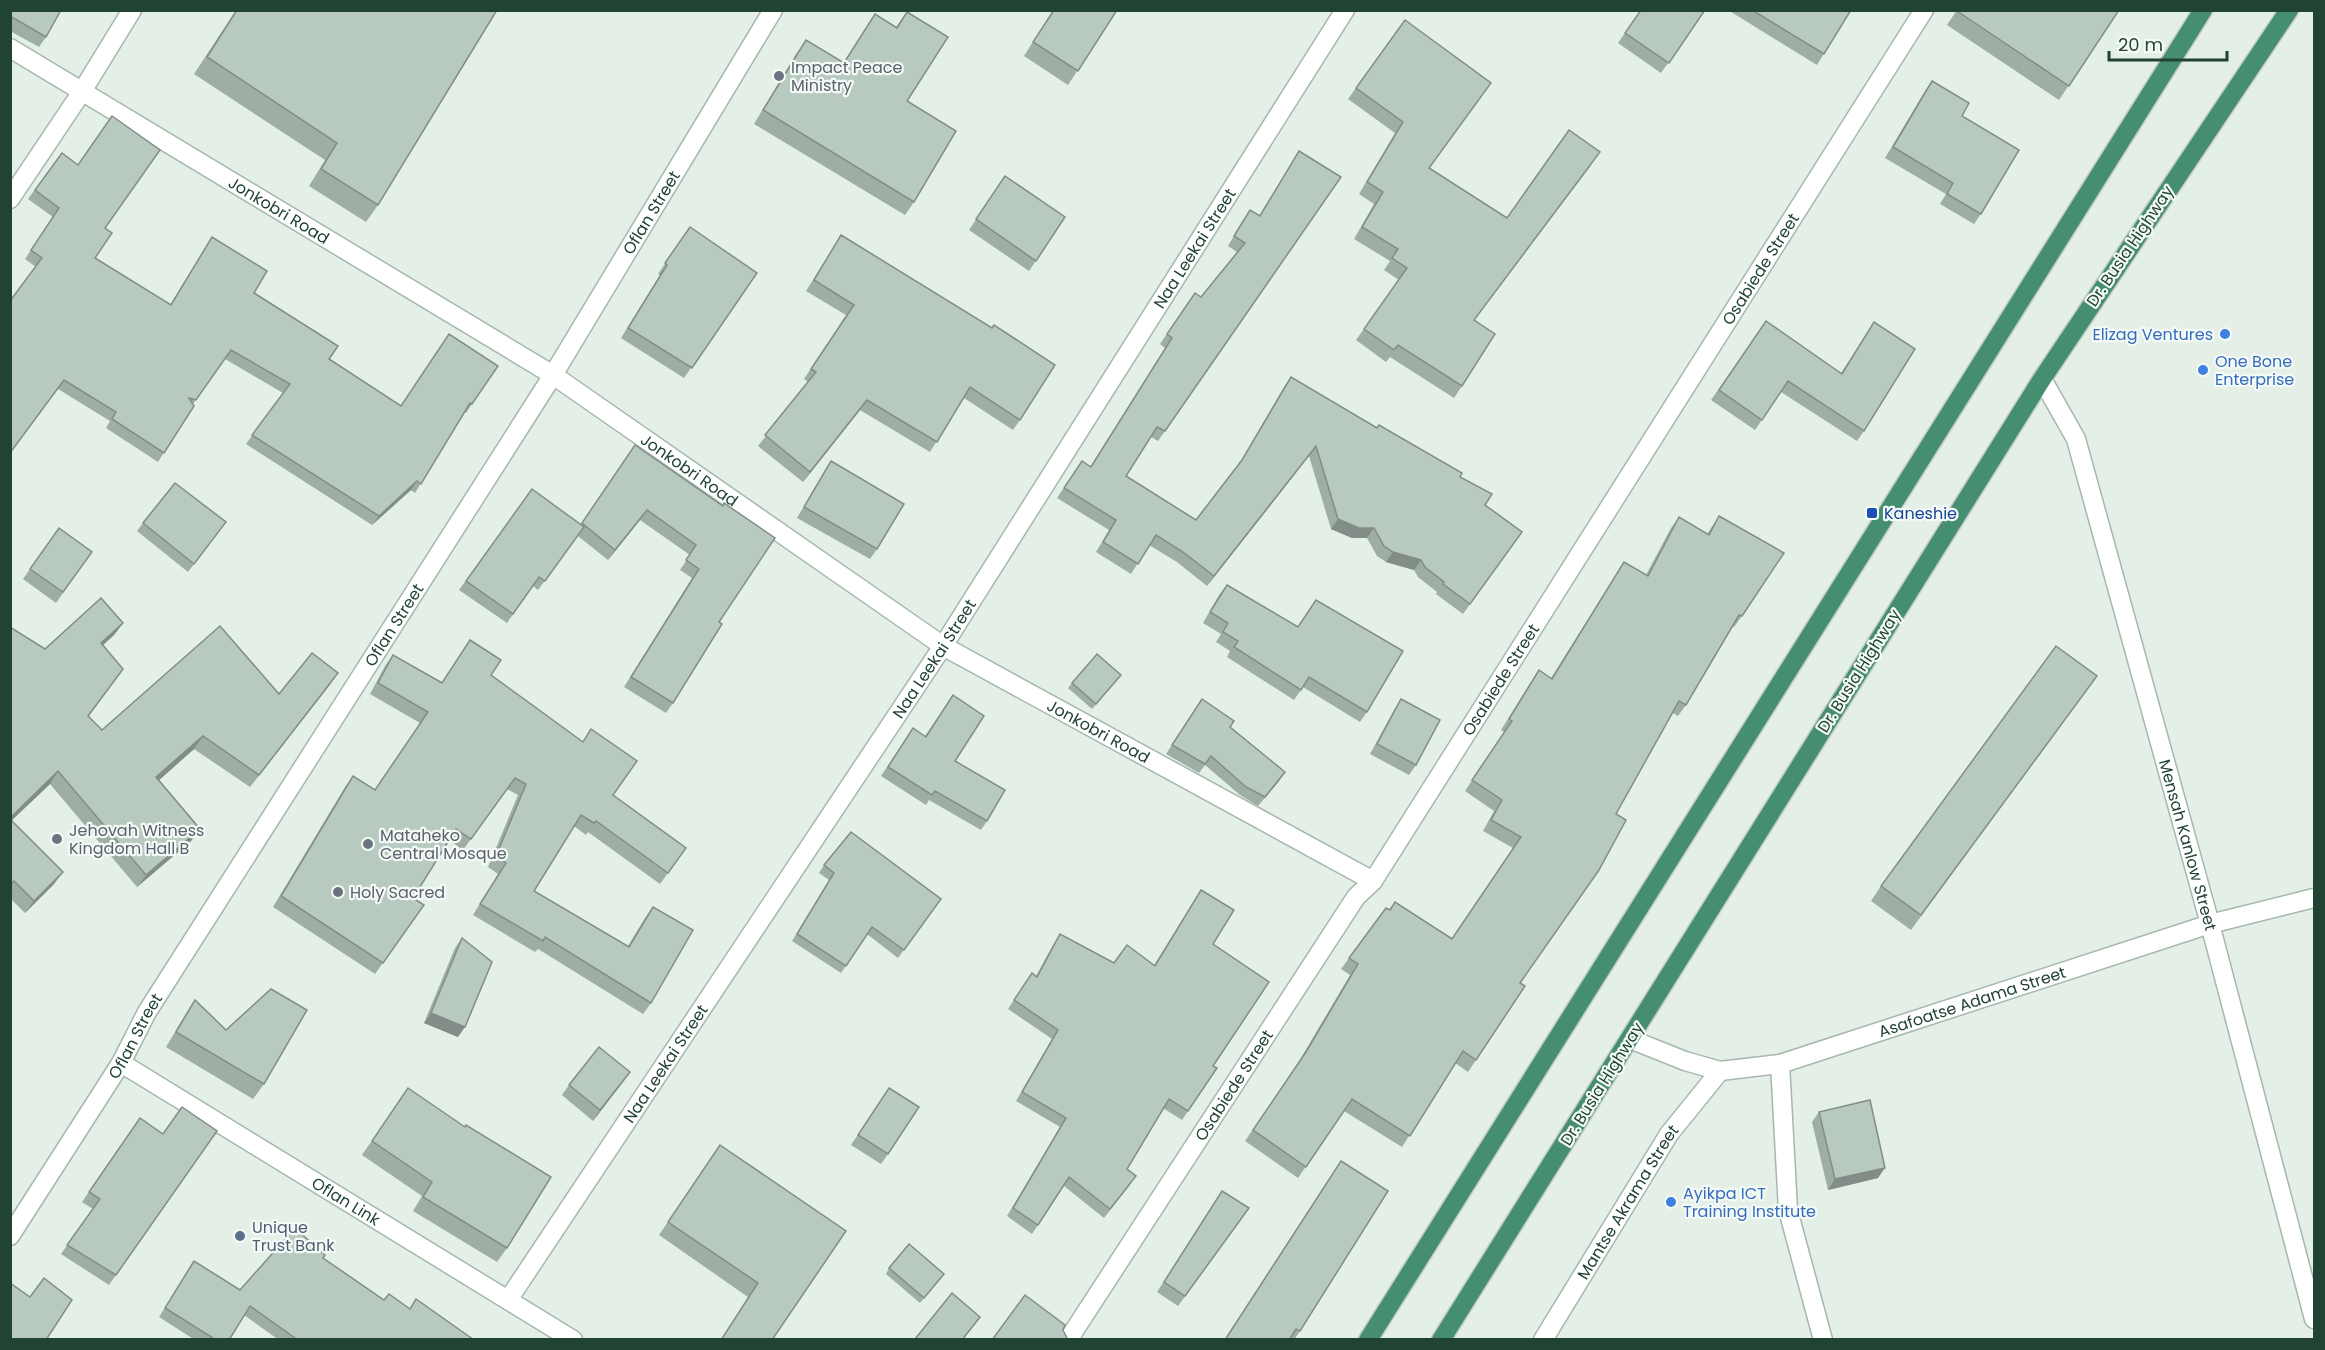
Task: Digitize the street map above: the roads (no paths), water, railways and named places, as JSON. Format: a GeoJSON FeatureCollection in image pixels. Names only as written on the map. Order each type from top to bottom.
{"type":"FeatureCollection","features":[{"type":"Feature","properties":{"kind":"highway"},"geometry":{"type":"LineString","coordinates":[[1368,1340],[2203,10]]}},
{"type":"Feature","properties":{"kind":"highway","name":"Dr. Busia Highway"},"geometry":{"type":"LineString","coordinates":[[1441,1340],[2042,379],[2289,10]]}},
{"type":"Feature","properties":{"kind":"street"},"geometry":{"type":"LineString","coordinates":[[10,199],[81,93],[132,10]]}},
{"type":"Feature","properties":{"kind":"street","name":"Oflan Street"},"geometry":{"type":"LineString","coordinates":[[10,1236],[121,1063],[147,1012],[553,375],[773,10]]}},
{"type":"Feature","properties":{"kind":"street","name":"Naa Leekai Street"},"geometry":{"type":"LineString","coordinates":[[508,1300],[942,646],[1345,10]]}},
{"type":"Feature","properties":{"kind":"street","name":"Osabiede Street"},"geometry":{"type":"LineString","coordinates":[[1068,1340],[1356,897],[1373,881],[1924,10]]}},
{"type":"Feature","properties":{"kind":"street","name":"Jonkobri Road"},"geometry":{"type":"LineString","coordinates":[[10,48],[81,93],[553,375],[942,646],[1373,881]]}},
{"type":"Feature","properties":{"kind":"street","name":"Mensah Kanlow Street"},"geometry":{"type":"LineString","coordinates":[[2042,379],[2076,439],[2210,924],[2314,1319]]}},
{"type":"Feature","properties":{"kind":"street","name":"Asafoatse Adama Street"},"geometry":{"type":"LineString","coordinates":[[1630,1039],[1685,1061],[1720,1071],[1780,1064],[2210,924],[2314,898]]}},
{"type":"Feature","properties":{"kind":"street","name":"Oflan Link"},"geometry":{"type":"LineString","coordinates":[[121,1063],[573,1340]]}},
{"type":"Feature","properties":{"kind":"street"},"geometry":{"type":"LineString","coordinates":[[1780,1064],[1788,1210],[1824,1340]]}},
{"type":"Feature","properties":{"kind":"street","name":"Mantse Akrama Street"},"geometry":{"type":"LineString","coordinates":[[1543,1340],[1669,1134],[1720,1071]]}},
{"type":"Feature","properties":{"kind":"place","name":"Impact Peace Ministry"},"geometry":{"type":"Point","coordinates":[779,76]}},
{"type":"Feature","properties":{"kind":"place","name":"Elizag Ventures"},"geometry":{"type":"Point","coordinates":[2225,334]}},
{"type":"Feature","properties":{"kind":"place","name":"One Bone Enterprise"},"geometry":{"type":"Point","coordinates":[2203,370]}},
{"type":"Feature","properties":{"kind":"place","name":"Kaneshie"},"geometry":{"type":"Point","coordinates":[1872,513]}},
{"type":"Feature","properties":{"kind":"place","name":"Jehovah Witness Kingdom Hall B"},"geometry":{"type":"Point","coordinates":[57,839]}},
{"type":"Feature","properties":{"kind":"place","name":"Mataheko Central Mosque"},"geometry":{"type":"Point","coordinates":[368,844]}},
{"type":"Feature","properties":{"kind":"place","name":"Holy Sacred"},"geometry":{"type":"Point","coordinates":[338,892]}},
{"type":"Feature","properties":{"kind":"place","name":"Ayikpa ICT Training Institute"},"geometry":{"type":"Point","coordinates":[1671,1202]}},
{"type":"Feature","properties":{"kind":"place","name":"Unique Trust Bank"},"geometry":{"type":"Point","coordinates":[240,1236]}}]}
